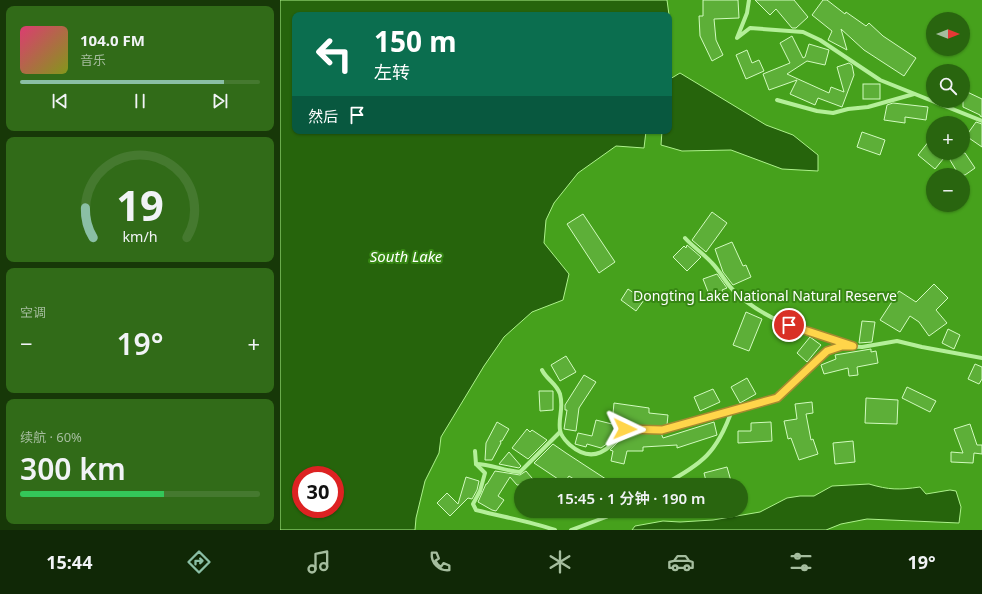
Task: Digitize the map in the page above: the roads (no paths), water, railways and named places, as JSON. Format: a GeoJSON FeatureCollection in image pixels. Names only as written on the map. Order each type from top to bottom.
{"type":"FeatureCollection","features":[{"type":"Feature","properties":{"kind":"street"},"geometry":{"type":"LineString","coordinates":[[750,0],[747,13],[737,38],[750,28],[803,32],[820,40],[880,80],[982,121]]}},
{"type":"Feature","properties":{"kind":"street"},"geometry":{"type":"LineString","coordinates":[[777,100],[817,111],[833,113],[848,109],[868,107],[915,94]]}},
{"type":"Feature","properties":{"kind":"street"},"geometry":{"type":"LineString","coordinates":[[685,238],[712,262],[733,290],[757,309],[776,320],[853,346]]}},
{"type":"Feature","properties":{"kind":"street"},"geometry":{"type":"LineString","coordinates":[[560,432],[565,440],[575,449],[586,455],[593,455],[606,450],[619,438],[625,429],[662,430],[777,398],[827,351],[842,346],[862,347],[897,341],[982,358]]}},
{"type":"Feature","properties":{"kind":"street"},"geometry":{"type":"LineString","coordinates":[[476,464],[488,464],[510,472],[520,472],[560,432],[563,408],[560,394],[556,384],[546,378],[542,370]]}},
{"type":"Feature","properties":{"kind":"street"},"geometry":{"type":"LineString","coordinates":[[676,478],[685,473],[714,448],[724,432],[732,410]]}},
{"type":"Feature","properties":{"kind":"street"},"geometry":{"type":"LineString","coordinates":[[475,451],[476,464],[485,473],[480,491],[473,504],[476,510],[513,520],[532,522],[555,530]]}},
{"type":"Feature","properties":{"kind":"street"},"geometry":{"type":"LineString","coordinates":[[571,530],[606,518]]}},
{"type":"Feature","properties":{"kind":"water","name":"South Lake"},"geometry":{"type":"Polygon","coordinates":[[[280,0],[667,0],[669,12],[292,12],[292,134],[646,134],[644,148],[616,146],[578,173],[554,203],[546,220],[544,243],[569,274],[563,300],[532,312],[504,337],[484,366],[441,437],[439,453],[425,481],[416,518],[415,530],[280,530],[280,0]]]}},
{"type":"Feature","properties":{"kind":"water"},"geometry":{"type":"Polygon","coordinates":[[[680,73],[766,125],[793,135],[818,155],[818,171],[782,169],[731,150],[682,151],[661,145],[662,134],[672,134],[672,78],[680,73]]]}},
{"type":"Feature","properties":{"kind":"water"},"geometry":{"type":"Polygon","coordinates":[[[869,484],[894,489],[920,487],[926,494],[950,490],[956,491],[961,507],[959,523],[867,519],[841,524],[826,530],[632,530],[635,526],[663,521],[680,522],[725,518],[748,518],[748,514],[760,512],[787,498],[814,496],[832,486],[869,484]]]}},
{"type":"Feature","properties":{"kind":"park label","name":"Dongting Lake National Natural Reserve"},"geometry":{"type":"Point","coordinates":[765,296]}}]}
